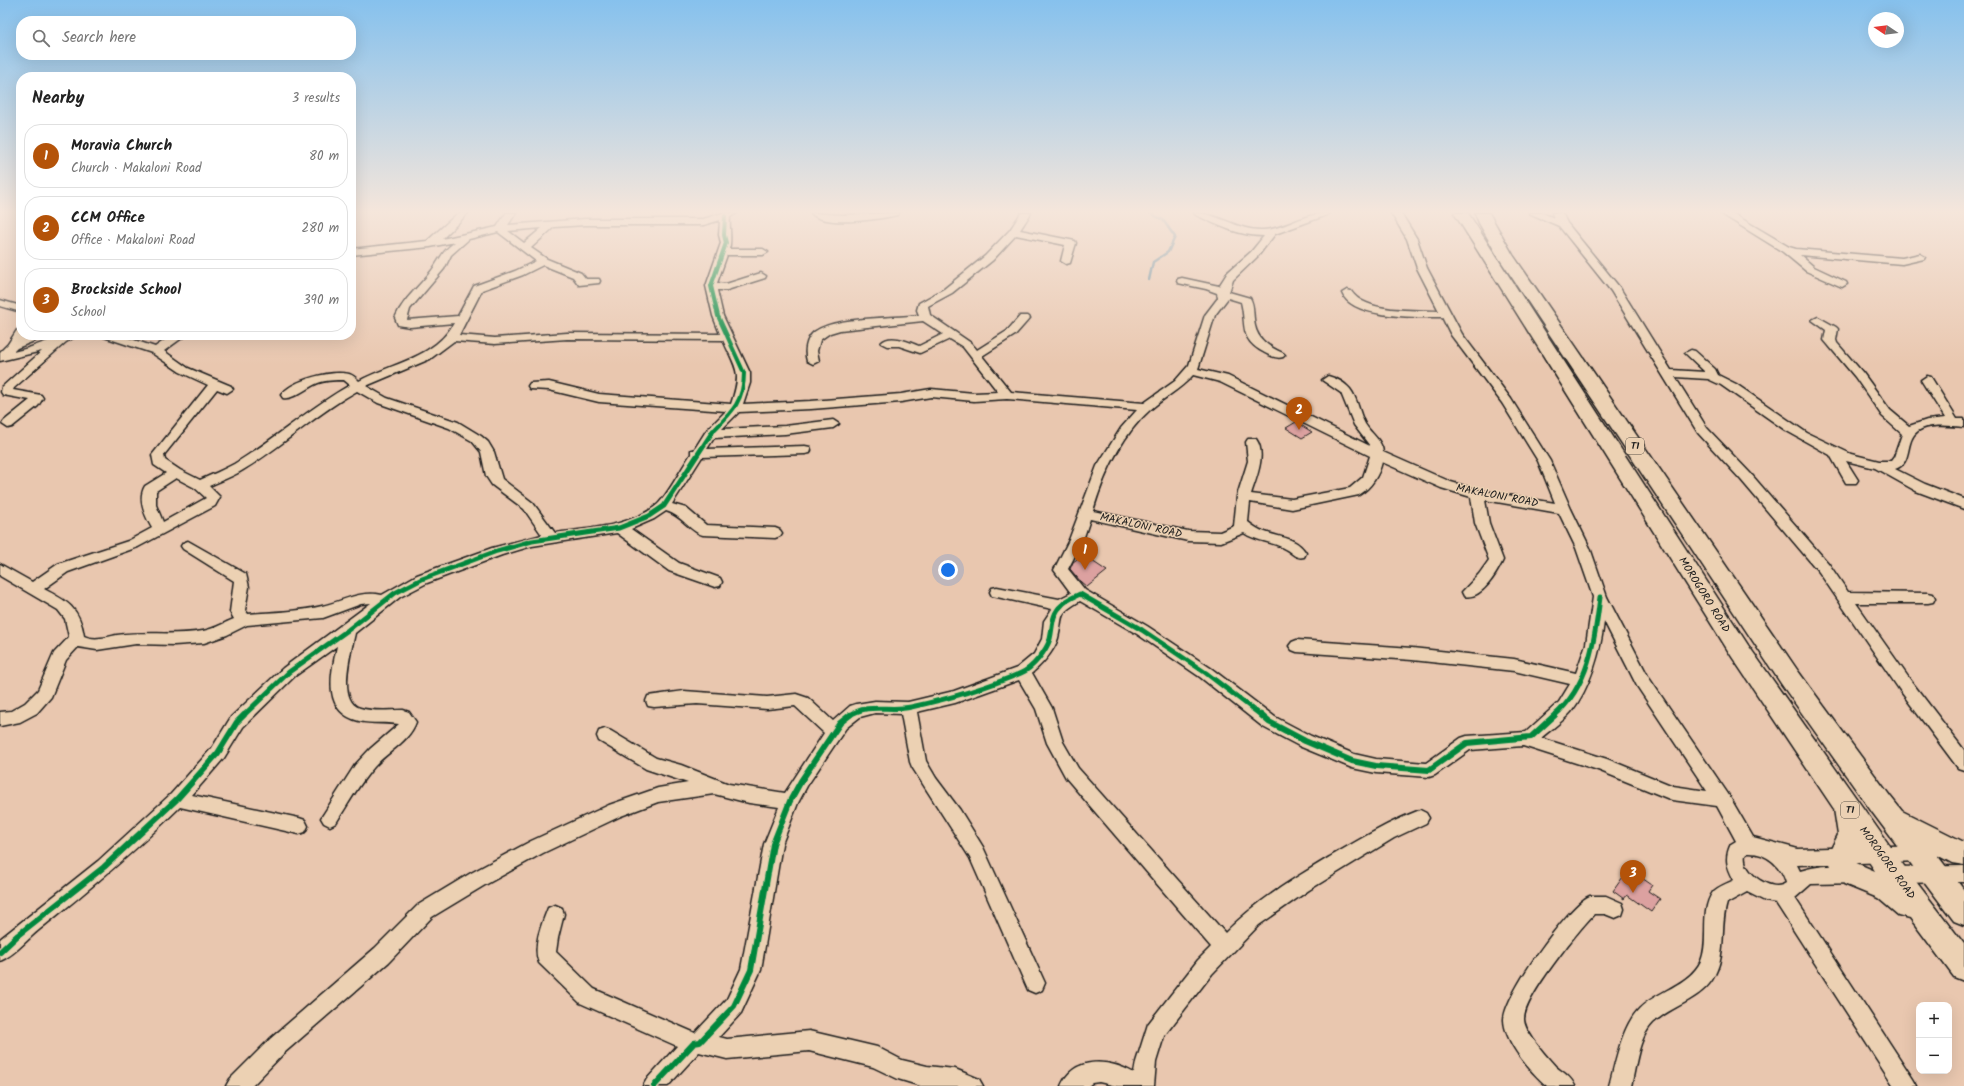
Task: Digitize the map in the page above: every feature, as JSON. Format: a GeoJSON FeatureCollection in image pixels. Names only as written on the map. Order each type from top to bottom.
{"type":"FeatureCollection","features":[{"type":"Feature","properties":{"kind":"highway","name":"MOROGORO ROAD"},"geometry":{"type":"LineString","coordinates":[[1493,264],[1740,651],[1894,875],[1964,967]]}},
{"type":"Feature","properties":{"kind":"highway","name":"T1"},"geometry":{"type":"LineString","coordinates":[[1512,264],[1790,678],[1881,804],[1964,912]]}},
{"type":"Feature","properties":{"kind":"highway"},"geometry":{"type":"LineString","coordinates":[[1881,804],[1904,825],[1963,861]]}},
{"type":"Feature","properties":{"kind":"highway"},"geometry":{"type":"LineString","coordinates":[[1847,806],[1852,836],[1848,866],[1888,890],[1934,927]]}},
{"type":"Feature","properties":{"kind":"street"},"geometry":{"type":"LineString","coordinates":[[442,264],[405,308],[401,318],[402,323],[410,324],[462,319]]}},
{"type":"Feature","properties":{"kind":"street"},"geometry":{"type":"LineString","coordinates":[[200,485],[236,468],[272,445],[336,398],[371,379],[426,358],[452,337],[478,288],[519,273],[538,264]]}},
{"type":"Feature","properties":{"kind":"street"},"geometry":{"type":"LineString","coordinates":[[550,264],[577,275],[584,283],[595,281]]}},
{"type":"Feature","properties":{"kind":"street"},"geometry":{"type":"LineString","coordinates":[[0,952],[18,935],[104,867],[177,799],[218,753],[237,722],[289,672],[348,630],[394,593],[422,579],[460,564],[525,543],[619,528],[649,516],[664,506],[696,453],[710,434],[736,408],[743,390],[744,373],[718,316],[711,286],[718,264]]}},
{"type":"Feature","properties":{"kind":"street"},"geometry":{"type":"LineString","coordinates":[[982,264],[948,291],[933,298],[923,305],[922,310],[925,317],[967,345],[1007,395]]}},
{"type":"Feature","properties":{"kind":"street","name":"MAKALONI ROAD"},"geometry":{"type":"LineString","coordinates":[[1242,524],[1241,529],[1221,537],[1188,536],[1086,514],[1091,495],[1103,466],[1125,431],[1146,407],[1179,384],[1195,366],[1210,315],[1222,298],[1222,291],[1230,275],[1244,264]]}},
{"type":"Feature","properties":{"kind":"street"},"geometry":{"type":"LineString","coordinates":[[1421,264],[1457,335],[1507,402],[1544,461],[1564,509],[1583,548],[1600,597],[1654,701],[1674,727],[1722,799],[1748,845]]}},
{"type":"Feature","properties":{"kind":"street"},"geometry":{"type":"LineString","coordinates":[[1596,264],[1616,290],[1702,430],[1784,520],[1824,568],[1905,685],[1964,763]]}},
{"type":"Feature","properties":{"kind":"street"},"geometry":{"type":"LineString","coordinates":[[1803,264],[1810,269],[1842,284]]}},
{"type":"Feature","properties":{"kind":"street"},"geometry":{"type":"LineString","coordinates":[[711,286],[727,287],[761,276]]}},
{"type":"Feature","properties":{"kind":"street"},"geometry":{"type":"LineString","coordinates":[[1182,281],[1209,286],[1246,300],[1248,304],[1249,322],[1253,335],[1262,348],[1279,355]]}},
{"type":"Feature","properties":{"kind":"street"},"geometry":{"type":"LineString","coordinates":[[1348,293],[1349,298],[1355,302],[1381,311],[1446,314]]}},
{"type":"Feature","properties":{"kind":"street"},"geometry":{"type":"LineString","coordinates":[[0,303],[16,308]]}},
{"type":"Feature","properties":{"kind":"street"},"geometry":{"type":"LineString","coordinates":[[813,361],[812,349],[814,339],[819,334],[839,327],[925,317]]}},
{"type":"Feature","properties":{"kind":"street"},"geometry":{"type":"LineString","coordinates":[[975,356],[1011,333],[1024,318]]}},
{"type":"Feature","properties":{"kind":"street"},"geometry":{"type":"LineString","coordinates":[[1818,320],[1832,329],[1830,340],[1832,344],[1859,375],[1878,404],[1909,433]]}},
{"type":"Feature","properties":{"kind":"street"},"geometry":{"type":"LineString","coordinates":[[887,342],[900,342],[920,350],[951,334]]}},
{"type":"Feature","properties":{"kind":"street"},"geometry":{"type":"LineString","coordinates":[[452,337],[471,342],[577,336],[728,337]]}},
{"type":"Feature","properties":{"kind":"street"},"geometry":{"type":"LineString","coordinates":[[0,358],[16,340]]}},
{"type":"Feature","properties":{"kind":"street"},"geometry":{"type":"LineString","coordinates":[[12,346],[27,340]]}},
{"type":"Feature","properties":{"kind":"street"},"geometry":{"type":"LineString","coordinates":[[122,340],[156,351],[184,370],[226,389]]}},
{"type":"Feature","properties":{"kind":"street"},"geometry":{"type":"LineString","coordinates":[[156,351],[172,340]]}},
{"type":"Feature","properties":{"kind":"street"},"geometry":{"type":"LineString","coordinates":[[0,358],[14,356],[61,341]]}},
{"type":"Feature","properties":{"kind":"street"},"geometry":{"type":"LineString","coordinates":[[8,424],[34,403],[37,398],[7,392],[8,387],[61,341]]}},
{"type":"Feature","properties":{"kind":"street"},"geometry":{"type":"LineString","coordinates":[[1691,353],[1711,371],[1713,378]]}},
{"type":"Feature","properties":{"kind":"street","name":"MAKALONI ROAD"},"geometry":{"type":"LineString","coordinates":[[1191,371],[1224,379],[1376,454],[1446,485],[1477,494],[1564,509]]}},
{"type":"Feature","properties":{"kind":"street"},"geometry":{"type":"LineString","coordinates":[[1668,373],[1713,378],[1748,399],[1791,430],[1835,452],[1878,464],[1893,466],[1898,463],[1909,433],[1929,423],[1958,423]]}},
{"type":"Feature","properties":{"kind":"street"},"geometry":{"type":"LineString","coordinates":[[287,396],[304,385],[324,377],[334,375],[346,376],[358,387],[378,398],[465,431],[483,443],[489,455],[494,477],[501,487],[509,494],[524,502],[538,517],[552,539]]}},
{"type":"Feature","properties":{"kind":"street"},"geometry":{"type":"LineString","coordinates":[[1244,496],[1258,500],[1292,504],[1360,491],[1370,478],[1378,451],[1376,445],[1356,418],[1350,397],[1346,391],[1341,386],[1328,380]]}},
{"type":"Feature","properties":{"kind":"street"},"geometry":{"type":"LineString","coordinates":[[1927,380],[1958,423]]}},
{"type":"Feature","properties":{"kind":"street"},"geometry":{"type":"LineString","coordinates":[[33,589],[63,568],[133,544],[212,500],[213,497],[200,485],[175,473],[159,462],[158,455],[214,384]]}},
{"type":"Feature","properties":{"kind":"street"},"geometry":{"type":"LineString","coordinates":[[534,386],[549,386],[577,394],[626,401],[736,408],[811,405],[901,398],[931,393],[974,396],[1007,395],[1146,407]]}},
{"type":"Feature","properties":{"kind":"street"},"geometry":{"type":"LineString","coordinates":[[710,434],[784,430],[832,424]]}},
{"type":"Feature","properties":{"kind":"street"},"geometry":{"type":"LineString","coordinates":[[1252,442],[1254,461],[1244,496],[1242,524],[1257,534],[1294,546],[1299,553]]}},
{"type":"Feature","properties":{"kind":"street"},"geometry":{"type":"LineString","coordinates":[[696,453],[805,450]]}},
{"type":"Feature","properties":{"kind":"street"},"geometry":{"type":"LineString","coordinates":[[1835,452],[1851,480]]}},
{"type":"Feature","properties":{"kind":"street"},"geometry":{"type":"LineString","coordinates":[[1878,464],[1895,475],[1928,491],[1964,504]]}},
{"type":"Feature","properties":{"kind":"street"},"geometry":{"type":"LineString","coordinates":[[160,530],[155,522],[148,495],[150,489],[175,473]]}},
{"type":"Feature","properties":{"kind":"street"},"geometry":{"type":"LineString","coordinates":[[1469,592],[1477,586],[1492,568],[1496,560],[1482,523],[1477,494]]}},
{"type":"Feature","properties":{"kind":"street"},"geometry":{"type":"LineString","coordinates":[[664,506],[681,511],[703,530],[775,533]]}},
{"type":"Feature","properties":{"kind":"street"},"geometry":{"type":"LineString","coordinates":[[1086,514],[1076,540],[1061,570],[1065,577],[1080,594],[1142,630],[1206,673],[1269,722],[1305,741],[1352,761],[1376,766],[1430,770],[1467,743],[1524,739],[1536,734],[1565,707],[1581,680],[1594,644],[1600,597]]}},
{"type":"Feature","properties":{"kind":"street"},"geometry":{"type":"LineString","coordinates":[[619,528],[637,539],[674,567],[715,582]]}},
{"type":"Feature","properties":{"kind":"street"},"geometry":{"type":"LineString","coordinates":[[188,546],[241,578],[243,586],[237,612],[245,620]]}},
{"type":"Feature","properties":{"kind":"street"},"geometry":{"type":"LineString","coordinates":[[0,569],[33,589],[57,601],[72,616],[77,639],[84,643],[97,644],[136,638],[174,639],[204,637],[222,631],[245,620],[323,612],[360,599],[371,598],[384,601]]}},
{"type":"Feature","properties":{"kind":"street"},"geometry":{"type":"LineString","coordinates":[[997,592],[1061,605]]}},
{"type":"Feature","properties":{"kind":"street"},"geometry":{"type":"LineString","coordinates":[[654,1086],[734,1006],[751,970],[773,844],[790,801],[801,781],[840,722],[856,711],[875,707],[908,708],[955,697],[1023,672],[1039,658],[1050,639],[1052,621],[1061,605],[1080,594]]}},
{"type":"Feature","properties":{"kind":"street"},"geometry":{"type":"LineString","coordinates":[[1844,597],[1928,598]]}},
{"type":"Feature","properties":{"kind":"street"},"geometry":{"type":"LineString","coordinates":[[330,818],[361,768],[398,735],[408,722],[403,718],[362,715],[349,710],[340,698],[339,680],[348,630]]}},
{"type":"Feature","properties":{"kind":"street"},"geometry":{"type":"LineString","coordinates":[[0,719],[14,716],[31,708],[36,703],[45,693],[59,658],[77,639]]}},
{"type":"Feature","properties":{"kind":"street"},"geometry":{"type":"LineString","coordinates":[[1297,646],[1412,654],[1514,665],[1581,680]]}},
{"type":"Feature","properties":{"kind":"street"},"geometry":{"type":"LineString","coordinates":[[1023,672],[1044,708],[1055,743],[1072,774],[1224,947]]}},
{"type":"Feature","properties":{"kind":"street"},"geometry":{"type":"LineString","coordinates":[[654,701],[668,698],[706,696],[753,703],[778,703],[792,700],[801,701],[834,732]]}},
{"type":"Feature","properties":{"kind":"street"},"geometry":{"type":"LineString","coordinates":[[908,708],[918,762],[930,783],[954,815],[977,853],[1035,983]]}},
{"type":"Feature","properties":{"kind":"street"},"geometry":{"type":"LineString","coordinates":[[605,736],[652,764],[674,770],[727,791],[749,796],[790,801]]}},
{"type":"Feature","properties":{"kind":"street"},"geometry":{"type":"LineString","coordinates":[[1524,739],[1553,750],[1601,764],[1672,793],[1702,798],[1722,799]]}},
{"type":"Feature","properties":{"kind":"street"},"geometry":{"type":"LineString","coordinates":[[237,1086],[277,1046],[382,955],[426,911],[478,879],[537,847],[616,810],[658,795],[716,786]]}},
{"type":"Feature","properties":{"kind":"street"},"geometry":{"type":"LineString","coordinates":[[177,799],[298,826]]}},
{"type":"Feature","properties":{"kind":"street"},"geometry":{"type":"LineString","coordinates":[[1143,1086],[1146,1062],[1155,1031],[1185,990],[1252,919],[1275,901],[1388,832],[1420,818]]}},
{"type":"Feature","properties":{"kind":"street"},"geometry":{"type":"LineString","coordinates":[[1963,861],[1919,853],[1880,854],[1848,866],[1810,876],[1789,889],[1765,892],[1748,882],[1734,862],[1737,850],[1748,845],[1760,846],[1798,857],[1848,866],[1894,875],[1936,875],[1963,861]]}},
{"type":"Feature","properties":{"kind":"street"},"geometry":{"type":"LineString","coordinates":[[1773,851],[1787,863],[1792,870],[1789,889],[1906,1086]]}},
{"type":"Feature","properties":{"kind":"street"},"geometry":{"type":"LineString","coordinates":[[1620,1086],[1636,1034],[1646,1017],[1685,991],[1704,974],[1711,960],[1715,936],[1716,909],[1720,897],[1748,882]]}},
{"type":"Feature","properties":{"kind":"street"},"geometry":{"type":"LineString","coordinates":[[1564,1086],[1549,1075],[1533,1057],[1516,1027],[1514,1018],[1517,1007],[1531,981],[1578,916],[1590,905],[1606,905],[1615,909]]}},
{"type":"Feature","properties":{"kind":"street"},"geometry":{"type":"LineString","coordinates":[[555,914],[548,938],[546,956],[587,996],[697,1043],[727,1049],[810,1041],[877,1057],[898,1069],[927,1077],[955,1080],[972,1086]]}},
{"type":"Feature","properties":{"kind":"street"},"geometry":{"type":"LineString","coordinates":[[1072,1086],[1085,1075],[1092,1072],[1104,1072],[1118,1076],[1135,1086]]}},
{"type":"Feature","properties":{"kind":"building"},"geometry":{"type":"Polygon","coordinates":[[[1296,422],[1312,432],[1302,438],[1286,428],[1296,422]]]}},
{"type":"Feature","properties":{"kind":"building"},"geometry":{"type":"Polygon","coordinates":[[[1083,555],[1107,571],[1087,587],[1070,569],[1073,562],[1083,555]]]}},
{"type":"Feature","properties":{"kind":"building"},"geometry":{"type":"Polygon","coordinates":[[[1625,874],[1635,881],[1639,876],[1652,885],[1648,891],[1660,899],[1651,912],[1627,895],[1624,899],[1613,891],[1625,874]]]}},
{"type":"Feature","properties":{"kind":"waterway"},"geometry":{"type":"LineString","coordinates":[[1149,280],[1153,264]]}},
{"type":"Feature","properties":{"kind":"cycle path"},"geometry":{"type":"LineString","coordinates":[[0,952],[18,935],[104,867],[177,799],[218,753],[237,722],[289,672],[348,630],[395,593],[422,579],[497,551],[532,541],[619,528],[649,516],[664,506],[710,434],[736,408],[744,383],[744,373],[718,316],[711,286],[719,264]]}},
{"type":"Feature","properties":{"kind":"cycle path"},"geometry":{"type":"LineString","coordinates":[[654,1086],[694,1043],[700,1042],[734,1006],[751,970],[773,844],[790,801],[801,781],[840,723],[856,711],[875,707],[908,708],[955,697],[1023,672],[1039,658],[1050,639],[1052,621],[1061,605],[1080,594],[1142,630],[1206,673],[1269,722],[1305,741],[1352,761],[1376,766],[1429,770],[1467,743],[1524,739],[1531,737],[1565,707],[1581,680],[1594,644],[1600,597]]}},
{"type":"Feature","properties":{"kind":"place","name":"CCM Office"},"geometry":{"type":"Point","coordinates":[1299,430]}},
{"type":"Feature","properties":{"kind":"place","name":"Moravia Church"},"geometry":{"type":"Point","coordinates":[1085,570]}},
{"type":"Feature","properties":{"kind":"place","name":"Brockside School"},"geometry":{"type":"Point","coordinates":[1633,893]}}]}
